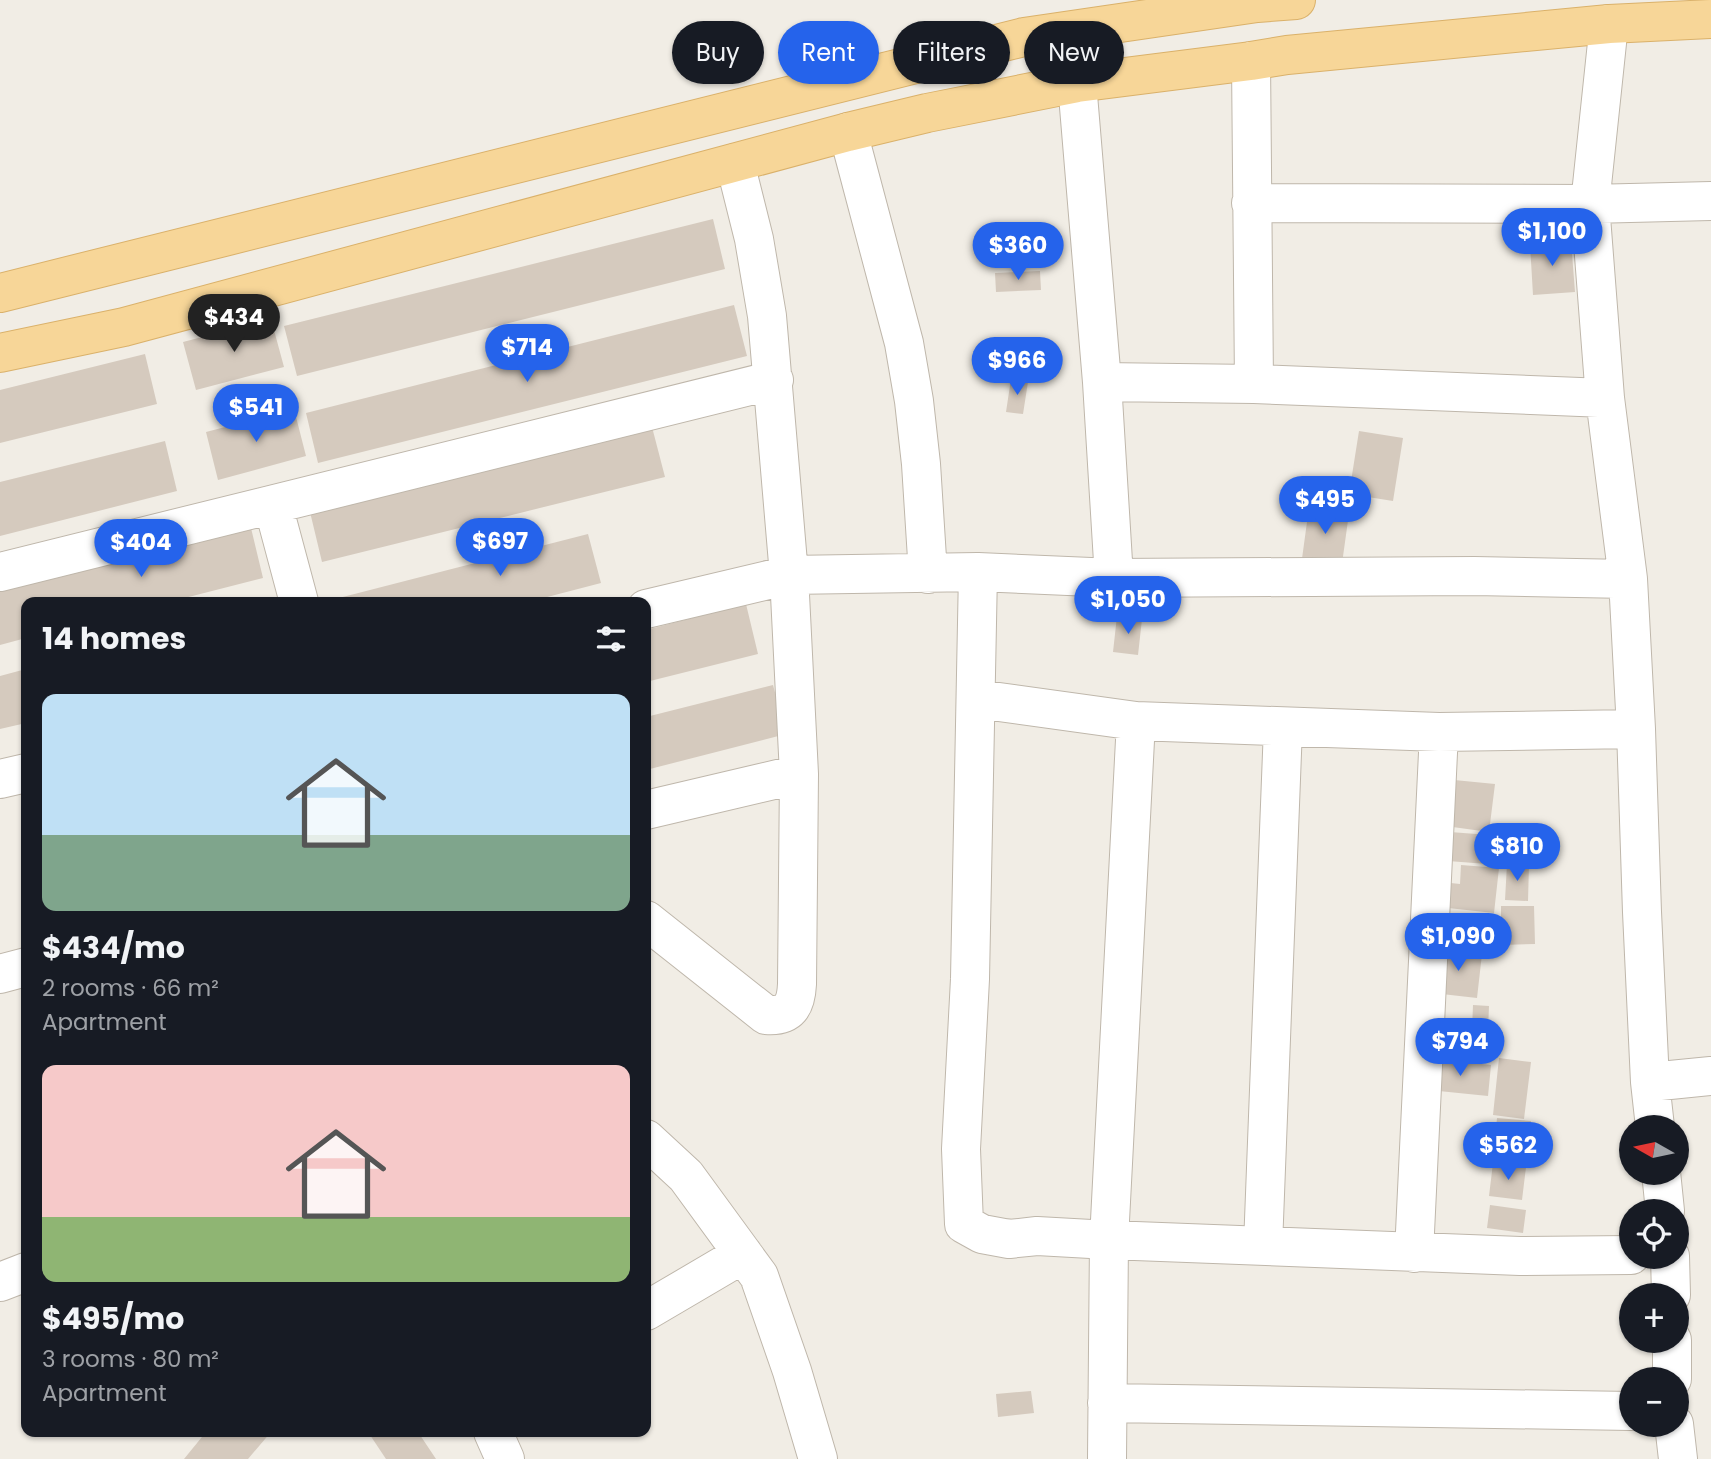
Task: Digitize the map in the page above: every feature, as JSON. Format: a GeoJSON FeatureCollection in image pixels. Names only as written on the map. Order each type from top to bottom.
{"type":"FeatureCollection","features":[{"type":"Feature","properties":{"kind":"main road"},"geometry":{"type":"LineString","coordinates":[[0,293],[1024,37],[1256,2],[1296,0]]}},
{"type":"Feature","properties":{"kind":"main road"},"geometry":{"type":"LineString","coordinates":[[1124,77],[1287,55],[1609,24],[1711,19]]}},
{"type":"Feature","properties":{"kind":"main road"},"geometry":{"type":"LineString","coordinates":[[0,353],[124,327],[848,132],[1072,84]]}},
{"type":"Feature","properties":{"kind":"street"},"geometry":{"type":"LineString","coordinates":[[1609,24],[1590,204],[1605,398],[1628,579],[1641,899],[1654,1115]]}},
{"type":"Feature","properties":{"kind":"street"},"geometry":{"type":"LineString","coordinates":[[1251,61],[1254,384]]}},
{"type":"Feature","properties":{"kind":"street"},"geometry":{"type":"LineString","coordinates":[[1077,84],[1102,382],[1114,578]]}},
{"type":"Feature","properties":{"kind":"street"},"geometry":{"type":"LineString","coordinates":[[848,132],[904,343],[921,464],[928,574]]}},
{"type":"Feature","properties":{"kind":"street"},"geometry":{"type":"LineString","coordinates":[[651,924],[766,1015],[785,1013],[792,1006],[797,984],[799,774],[789,576],[767,316],[761,276],[735,163]]}},
{"type":"Feature","properties":{"kind":"street"},"geometry":{"type":"LineString","coordinates":[[1251,203],[1590,204],[1711,201]]}},
{"type":"Feature","properties":{"kind":"street"},"geometry":{"type":"LineString","coordinates":[[0,572],[774,380]]}},
{"type":"Feature","properties":{"kind":"street"},"geometry":{"type":"LineString","coordinates":[[1102,382],[1254,384],[1605,398]]}},
{"type":"Feature","properties":{"kind":"street"},"geometry":{"type":"LineString","coordinates":[[273,505],[298,597]]}},
{"type":"Feature","properties":{"kind":"street"},"geometry":{"type":"LineString","coordinates":[[978,572],[971,979],[961,1149],[964,1224],[982,1234],[1009,1239],[1037,1236],[1413,1253],[1619,1255]]}},
{"type":"Feature","properties":{"kind":"street"},"geometry":{"type":"LineString","coordinates":[[651,609],[789,576],[978,572],[1114,578],[1474,576],[1628,579]]}},
{"type":"Feature","properties":{"kind":"street"},"geometry":{"type":"LineString","coordinates":[[977,699],[1136,721],[1439,732],[1636,729]]}},
{"type":"Feature","properties":{"kind":"street"},"geometry":{"type":"LineString","coordinates":[[1107,1459],[1109,1240],[1136,721]]}},
{"type":"Feature","properties":{"kind":"street"},"geometry":{"type":"LineString","coordinates":[[1263,1247],[1283,727]]}},
{"type":"Feature","properties":{"kind":"street"},"geometry":{"type":"LineString","coordinates":[[1413,1253],[1439,732]]}},
{"type":"Feature","properties":{"kind":"street"},"geometry":{"type":"LineString","coordinates":[[0,779],[21,774]]}},
{"type":"Feature","properties":{"kind":"street"},"geometry":{"type":"LineString","coordinates":[[651,809],[799,774]]}},
{"type":"Feature","properties":{"kind":"street"},"geometry":{"type":"LineString","coordinates":[[0,974],[21,968]]}},
{"type":"Feature","properties":{"kind":"street"},"geometry":{"type":"LineString","coordinates":[[1650,1082],[1711,1076]]}},
{"type":"Feature","properties":{"kind":"street"},"geometry":{"type":"LineString","coordinates":[[651,1144],[686,1176],[759,1276],[792,1371],[818,1459]]}},
{"type":"Feature","properties":{"kind":"street"},"geometry":{"type":"LineString","coordinates":[[651,1308],[743,1254]]}},
{"type":"Feature","properties":{"kind":"street"},"geometry":{"type":"LineString","coordinates":[[0,1282],[21,1274]]}},
{"type":"Feature","properties":{"kind":"street"},"geometry":{"type":"LineString","coordinates":[[1108,1403],[1619,1412]]}},
{"type":"Feature","properties":{"kind":"street"},"geometry":{"type":"LineString","coordinates":[[495,1437],[505,1459]]}},
{"type":"Feature","properties":{"kind":"street"},"geometry":{"type":"LineString","coordinates":[[1675,1437],[1678,1459]]}},
{"type":"Feature","properties":{"kind":"building"},"geometry":{"type":"Polygon","coordinates":[[[713,219],[725,269],[297,376],[284,326],[713,219]]]}},
{"type":"Feature","properties":{"kind":"building"},"geometry":{"type":"Polygon","coordinates":[[[1571,241],[1575,292],[1533,295],[1530,244],[1571,241]]]}},
{"type":"Feature","properties":{"kind":"building"},"geometry":{"type":"Polygon","coordinates":[[[1040,271],[1041,290],[996,292],[995,273],[1040,271]]]}},
{"type":"Feature","properties":{"kind":"building"},"geometry":{"type":"Polygon","coordinates":[[[734,305],[747,356],[318,463],[306,413],[734,305]]]}},
{"type":"Feature","properties":{"kind":"building"},"geometry":{"type":"Polygon","coordinates":[[[271,319],[284,367],[196,390],[183,342],[271,319]]]}},
{"type":"Feature","properties":{"kind":"building"},"geometry":{"type":"Polygon","coordinates":[[[145,354],[157,404],[0,443],[0,390],[145,354]]]}},
{"type":"Feature","properties":{"kind":"building"},"geometry":{"type":"Polygon","coordinates":[[[1011,379],[1028,382],[1023,414],[1006,412],[1011,379]]]}},
{"type":"Feature","properties":{"kind":"building"},"geometry":{"type":"Polygon","coordinates":[[[294,409],[306,456],[218,480],[206,432],[294,409]]]}},
{"type":"Feature","properties":{"kind":"building"},"geometry":{"type":"Polygon","coordinates":[[[652,427],[665,477],[322,562],[310,512],[652,427]]]}},
{"type":"Feature","properties":{"kind":"building"},"geometry":{"type":"Polygon","coordinates":[[[1359,431],[1403,438],[1393,501],[1349,494],[1359,431]]]}},
{"type":"Feature","properties":{"kind":"building"},"geometry":{"type":"Polygon","coordinates":[[[165,441],[177,491],[0,536],[0,482],[165,441]]]}},
{"type":"Feature","properties":{"kind":"building"},"geometry":{"type":"Polygon","coordinates":[[[1310,500],[1350,506],[1341,571],[1301,566],[1310,500]]]}},
{"type":"Feature","properties":{"kind":"building"},"geometry":{"type":"Polygon","coordinates":[[[251,528],[263,578],[189,597],[21,597],[21,639],[0,645],[0,591],[251,528]]]}},
{"type":"Feature","properties":{"kind":"building"},"geometry":{"type":"Polygon","coordinates":[[[588,534],[601,583],[547,597],[343,597],[588,534]]]}},
{"type":"Feature","properties":{"kind":"building"},"geometry":{"type":"Polygon","coordinates":[[[746,604],[758,654],[651,681],[651,629],[746,604]]]}},
{"type":"Feature","properties":{"kind":"building"},"geometry":{"type":"Polygon","coordinates":[[[1117,616],[1142,619],[1138,655],[1113,652],[1117,616]]]}},
{"type":"Feature","properties":{"kind":"building"},"geometry":{"type":"Polygon","coordinates":[[[21,670],[21,724],[0,729],[0,676],[21,670]]]}},
{"type":"Feature","properties":{"kind":"building"},"geometry":{"type":"Polygon","coordinates":[[[773,685],[786,734],[651,769],[651,716],[773,685]]]}},
{"type":"Feature","properties":{"kind":"building"},"geometry":{"type":"Polygon","coordinates":[[[1444,779],[1495,784],[1489,832],[1438,825],[1444,779]]]}},
{"type":"Feature","properties":{"kind":"building"},"geometry":{"type":"Polygon","coordinates":[[[1450,832],[1503,836],[1500,865],[1448,861],[1450,832]]]}},
{"type":"Feature","properties":{"kind":"building"},"geometry":{"type":"Polygon","coordinates":[[[1507,864],[1529,865],[1528,901],[1505,900],[1507,864]]]}},
{"type":"Feature","properties":{"kind":"building"},"geometry":{"type":"Polygon","coordinates":[[[1461,865],[1499,868],[1494,913],[1439,907],[1441,882],[1460,884],[1461,865]]]}},
{"type":"Feature","properties":{"kind":"building"},"geometry":{"type":"Polygon","coordinates":[[[1501,906],[1534,906],[1535,944],[1501,945],[1501,906]]]}},
{"type":"Feature","properties":{"kind":"building"},"geometry":{"type":"Polygon","coordinates":[[[1448,913],[1493,915],[1491,948],[1446,946],[1448,913]]]}},
{"type":"Feature","properties":{"kind":"building"},"geometry":{"type":"Polygon","coordinates":[[[1438,949],[1482,954],[1477,998],[1433,993],[1438,949]]]}},
{"type":"Feature","properties":{"kind":"building"},"geometry":{"type":"Polygon","coordinates":[[[1473,1005],[1489,1006],[1488,1031],[1472,1030],[1473,1005]]]}},
{"type":"Feature","properties":{"kind":"building"},"geometry":{"type":"Polygon","coordinates":[[[1499,1058],[1531,1062],[1524,1119],[1493,1115],[1499,1058]]]}},
{"type":"Feature","properties":{"kind":"building"},"geometry":{"type":"Polygon","coordinates":[[[1432,1059],[1491,1065],[1488,1096],[1429,1090],[1432,1059]]]}},
{"type":"Feature","properties":{"kind":"building"},"geometry":{"type":"Polygon","coordinates":[[[1497,1118],[1531,1121],[1526,1163],[1493,1160],[1497,1118]]]}},
{"type":"Feature","properties":{"kind":"building"},"geometry":{"type":"Polygon","coordinates":[[[1493,1163],[1526,1167],[1522,1200],[1489,1196],[1493,1163]]]}},
{"type":"Feature","properties":{"kind":"building"},"geometry":{"type":"Polygon","coordinates":[[[1490,1205],[1526,1210],[1523,1233],[1487,1228],[1490,1205]]]}},
{"type":"Feature","properties":{"kind":"building"},"geometry":{"type":"Polygon","coordinates":[[[1031,1391],[1034,1413],[998,1417],[996,1394],[1031,1391]]]}},
{"type":"Feature","properties":{"kind":"building"},"geometry":{"type":"Polygon","coordinates":[[[202,1437],[267,1437],[248,1459],[184,1459],[202,1437]]]}},
{"type":"Feature","properties":{"kind":"building"},"geometry":{"type":"Polygon","coordinates":[[[371,1437],[421,1437],[436,1459],[386,1459],[371,1437]]]}}]}
